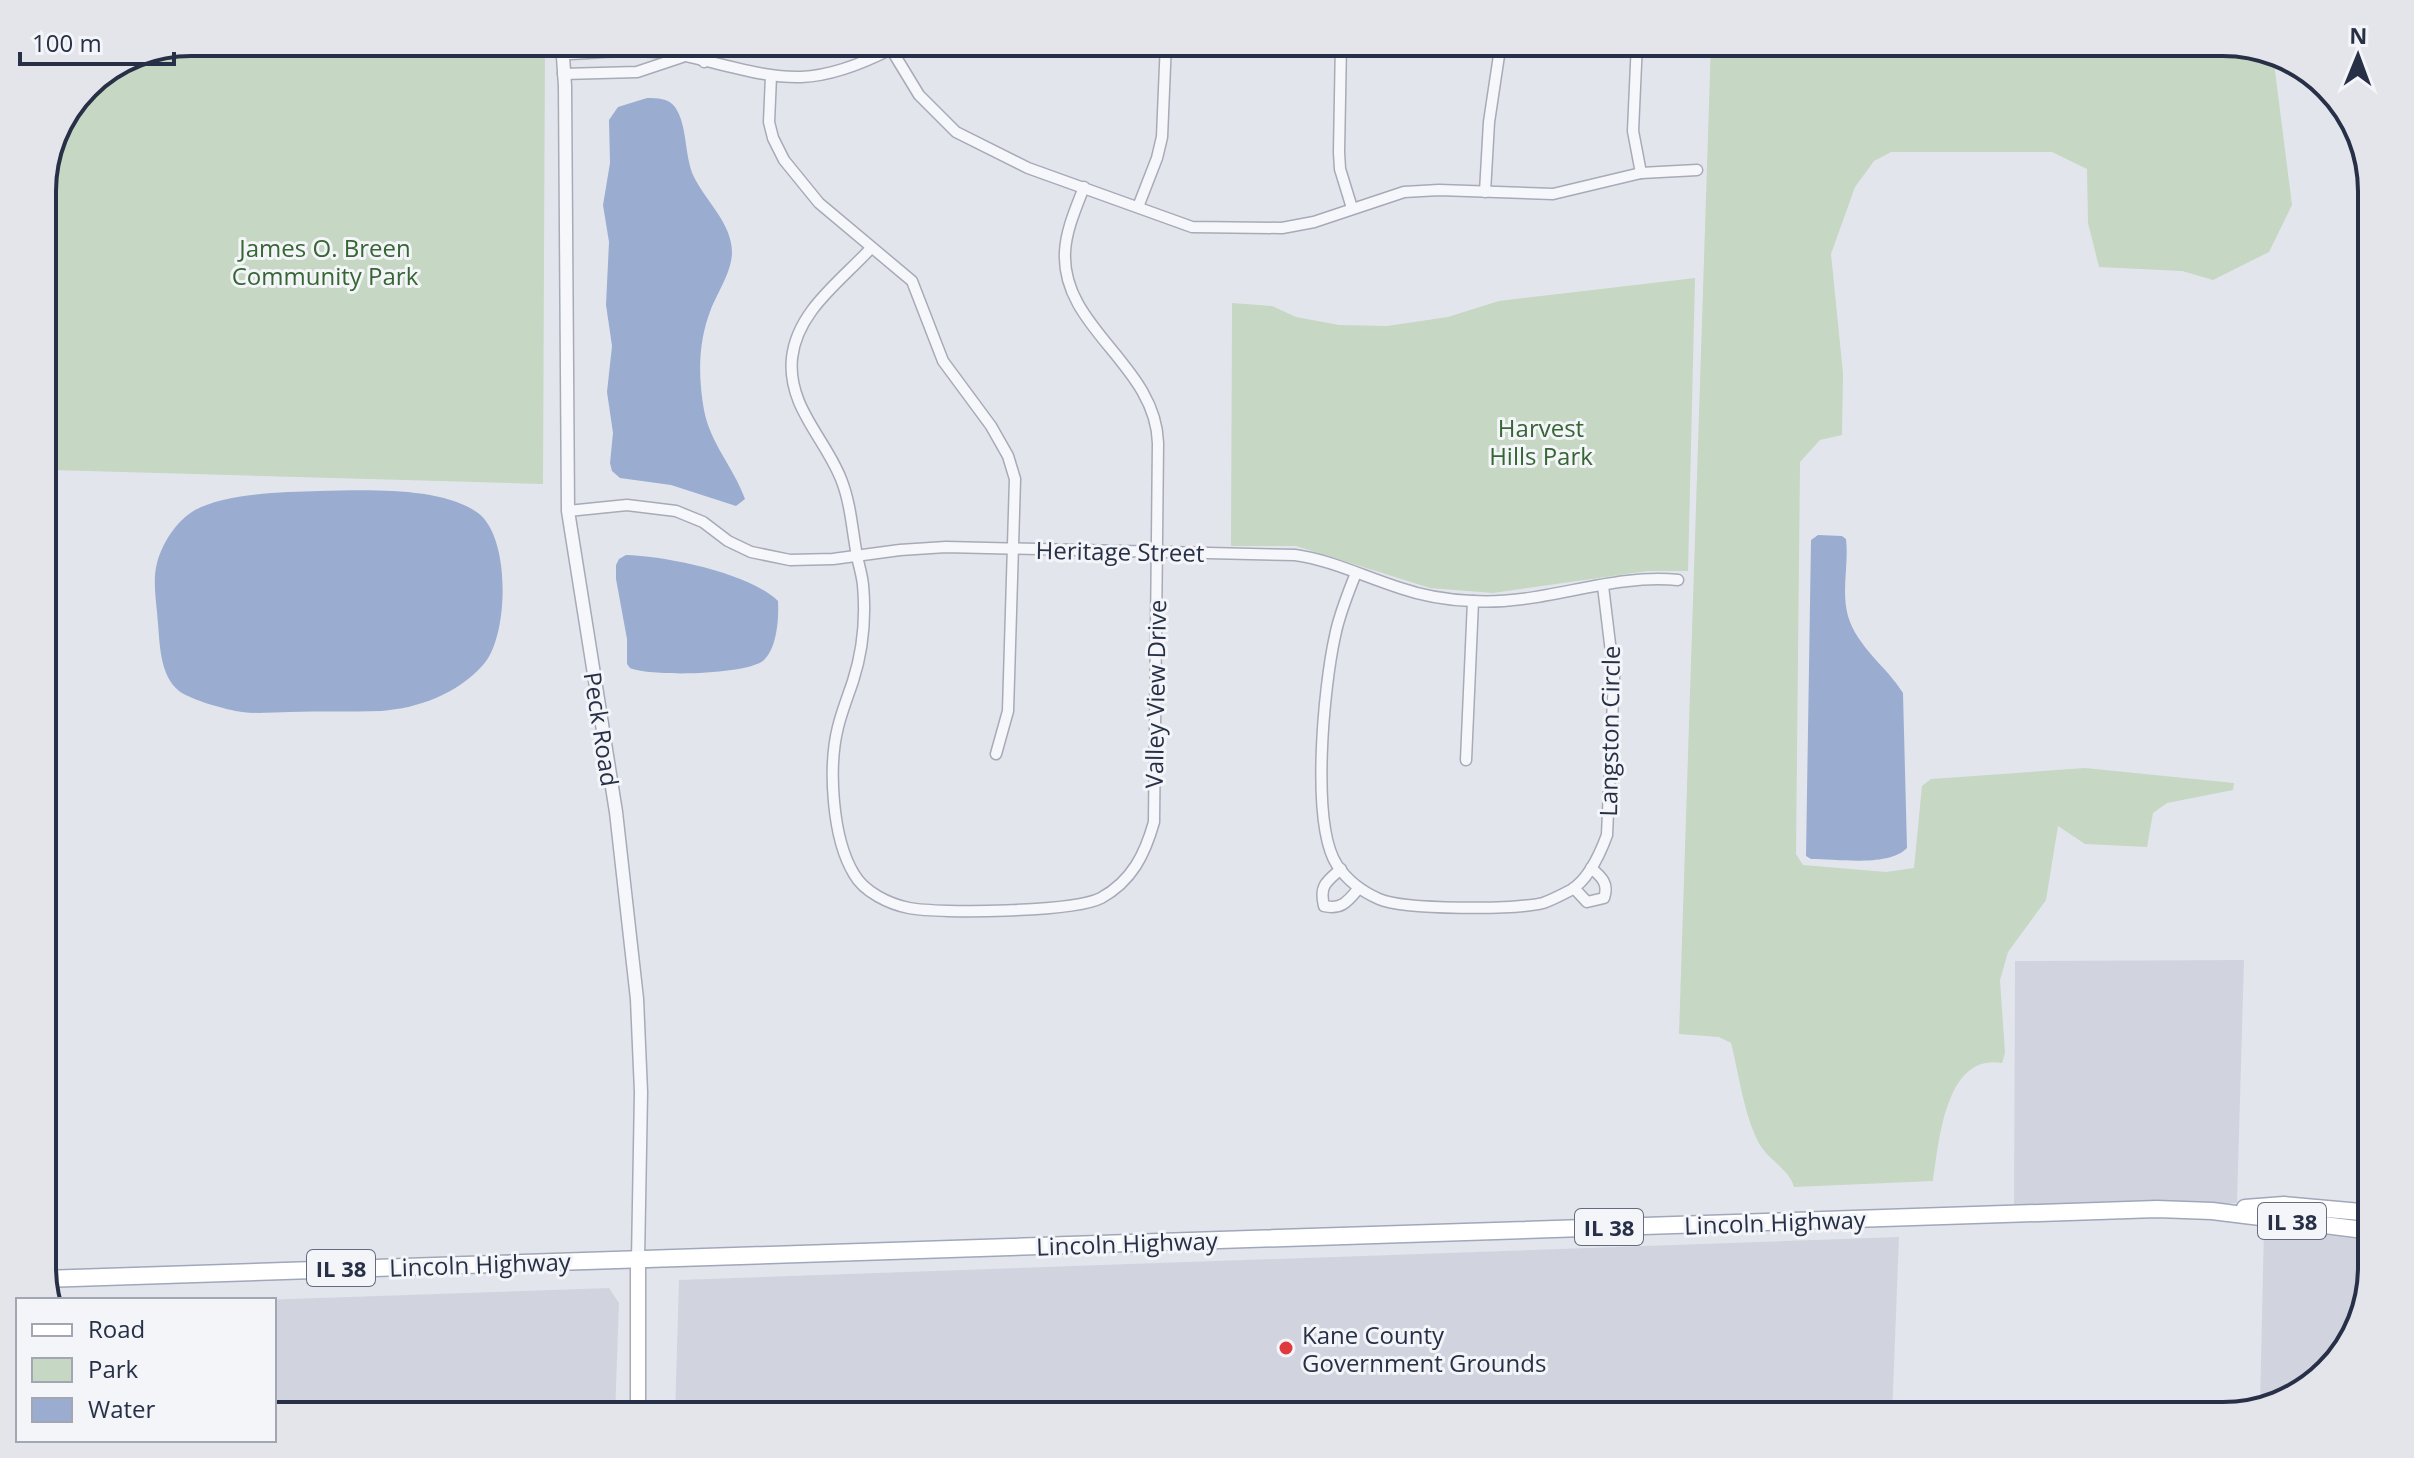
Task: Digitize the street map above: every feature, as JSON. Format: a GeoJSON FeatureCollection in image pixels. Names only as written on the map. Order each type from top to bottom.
{"type":"FeatureCollection","features":[{"type":"Feature","properties":{"kind":"main road","name":"Lincoln Highway"},"geometry":{"type":"LineString","coordinates":[[2212,1211],[2284,1205],[2358,1212]]}},
{"type":"Feature","properties":{"kind":"main road","name":"Lincoln Highway"},"geometry":{"type":"LineString","coordinates":[[56,1279],[2157,1209],[2212,1211],[2358,1229]]}},
{"type":"Feature","properties":{"kind":"main road","name":"Peck Road"},"geometry":{"type":"LineString","coordinates":[[638,1260],[638,1402]]}},
{"type":"Feature","properties":{"kind":"street","name":"Peck Road"},"geometry":{"type":"LineString","coordinates":[[562,56],[568,511],[616,812],[637,999],[641,1092],[638,1260]]}},
{"type":"Feature","properties":{"kind":"street"},"geometry":{"type":"LineString","coordinates":[[563,74],[637,72],[685,56],[771,76],[824,76],[874,56]]}},
{"type":"Feature","properties":{"kind":"street"},"geometry":{"type":"LineString","coordinates":[[704,62],[705,56]]}},
{"type":"Feature","properties":{"kind":"street"},"geometry":{"type":"LineString","coordinates":[[897,56],[919,95],[956,132],[1028,168],[1192,227],[1258,229],[1298,226],[1394,194],[1414,191],[1553,194],[1641,173],[1697,170]]}},
{"type":"Feature","properties":{"kind":"street"},"geometry":{"type":"LineString","coordinates":[[1138,207],[1162,137],[1165,56]]}},
{"type":"Feature","properties":{"kind":"street"},"geometry":{"type":"LineString","coordinates":[[1341,56],[1340,169],[1352,208]]}},
{"type":"Feature","properties":{"kind":"street"},"geometry":{"type":"LineString","coordinates":[[1485,192],[1489,122],[1499,56]]}},
{"type":"Feature","properties":{"kind":"street"},"geometry":{"type":"LineString","coordinates":[[1636,56],[1633,131],[1641,173]]}},
{"type":"Feature","properties":{"kind":"street"},"geometry":{"type":"LineString","coordinates":[[771,76],[769,122],[784,160],[819,203],[912,281],[943,361],[991,426],[1008,456],[1015,479],[1008,711],[996,754]]}},
{"type":"Feature","properties":{"kind":"street","name":"Valley View Drive"},"geometry":{"type":"LineString","coordinates":[[871,248],[806,316],[796,338],[792,361],[794,390],[801,409],[840,476],[848,497],[863,583],[861,654],[837,730],[834,755],[836,831],[855,876],[868,889],[883,898],[918,909],[981,910],[1086,904],[1119,885],[1135,869],[1147,848],[1154,822],[1158,443],[1154,414],[1136,380],[1078,304],[1065,271],[1068,233],[1084,187]]}},
{"type":"Feature","properties":{"kind":"street","name":"Heritage Street"},"geometry":{"type":"LineString","coordinates":[[568,511],[627,505],[652,506],[676,511],[703,522],[728,541],[751,552],[775,558],[805,560],[946,547],[1295,555],[1428,596],[1473,601],[1502,601],[1650,579],[1678,580]]}},
{"type":"Feature","properties":{"kind":"street","name":"Langston Circle"},"geometry":{"type":"LineString","coordinates":[[1356,573],[1335,633],[1327,678],[1323,727],[1323,823],[1327,843],[1341,869],[1359,888],[1381,900],[1406,906],[1544,903],[1574,888],[1599,858],[1607,835],[1614,677],[1603,586]]}},
{"type":"Feature","properties":{"kind":"street"},"geometry":{"type":"LineString","coordinates":[[1466,760],[1473,601]]}},
{"type":"Feature","properties":{"kind":"street"},"geometry":{"type":"LineString","coordinates":[[1574,888],[1587,902],[1604,898],[1607,890],[1605,881],[1591,868]]}},
{"type":"Feature","properties":{"kind":"street"},"geometry":{"type":"LineString","coordinates":[[1341,869],[1326,882],[1321,894],[1324,906],[1333,908],[1345,905],[1359,888]]}},
{"type":"Feature","properties":{"kind":"shaded area"},"geometry":{"type":"Polygon","coordinates":[[[2244,960],[2237,1203],[2014,1209],[2015,961],[2244,960]]]}},
{"type":"Feature","properties":{"kind":"shaded area"},"geometry":{"type":"Polygon","coordinates":[[[2264,1227],[2358,1239],[2357,1285],[2348,1319],[2340,1335],[2319,1363],[2305,1374],[2275,1392],[2260,1396],[2264,1227]]]}},
{"type":"Feature","properties":{"kind":"shaded area","name":"Kane County Government Grounds"},"geometry":{"type":"Polygon","coordinates":[[[1899,1237],[1893,1402],[675,1402],[679,1280],[1899,1237]]]}},
{"type":"Feature","properties":{"kind":"shaded area"},"geometry":{"type":"Polygon","coordinates":[[[609,1288],[619,1303],[615,1402],[276,1402],[276,1299],[609,1288]]]}},
{"type":"Feature","properties":{"kind":"green space","name":"James O. Breen Community Park"},"geometry":{"type":"Polygon","coordinates":[[[191,56],[545,56],[543,484],[56,470],[56,182],[66,139],[95,95],[139,66],[191,56]]]}},
{"type":"Feature","properties":{"kind":"green space"},"geometry":{"type":"Polygon","coordinates":[[[1711,56],[2223,56],[2274,66],[2292,205],[2269,252],[2213,280],[2182,271],[2099,267],[2088,223],[2087,169],[2052,152],[1891,152],[1874,161],[1855,187],[1831,254],[1843,373],[1842,435],[1820,440],[1800,462],[1796,854],[1803,865],[1886,872],[1914,868],[1922,786],[1931,779],[2085,768],[2234,783],[2233,790],[2167,803],[2153,813],[2147,847],[2085,844],[2058,826],[2046,900],[2008,952],[2000,980],[2005,1053],[2002,1063],[1983,1064],[1968,1072],[1957,1086],[1942,1124],[1933,1181],[1794,1187],[1756,1137],[1731,1043],[1719,1037],[1679,1034],[1711,56]]]}},
{"type":"Feature","properties":{"kind":"green space","name":"Harvest Hills Park"},"geometry":{"type":"Polygon","coordinates":[[[1695,278],[1688,571],[1648,571],[1493,593],[1430,588],[1296,546],[1231,546],[1232,303],[1272,306],[1296,317],[1339,325],[1387,326],[1448,317],[1499,301],[1695,278]]]}},
{"type":"Feature","properties":{"kind":"water"},"geometry":{"type":"Polygon","coordinates":[[[647,98],[666,100],[675,107],[682,123],[694,177],[723,222],[731,242],[730,267],[711,309],[701,346],[700,372],[707,422],[745,499],[736,506],[671,485],[620,478],[612,471],[610,463],[613,433],[607,392],[612,346],[606,305],[609,242],[603,205],[610,163],[609,120],[618,107],[647,98]]]}},
{"type":"Feature","properties":{"kind":"water"},"geometry":{"type":"Polygon","coordinates":[[[379,490],[423,494],[463,504],[478,513],[489,525],[501,564],[503,588],[498,633],[483,665],[461,684],[436,698],[409,707],[381,711],[248,713],[209,704],[179,691],[168,677],[162,660],[155,577],[162,548],[182,520],[208,504],[255,494],[379,490]]]}},
{"type":"Feature","properties":{"kind":"water"},"geometry":{"type":"Polygon","coordinates":[[[1818,535],[1842,536],[1846,539],[1845,597],[1852,627],[1903,693],[1907,848],[1888,858],[1848,861],[1806,856],[1811,540],[1818,535]]]}},
{"type":"Feature","properties":{"kind":"water"},"geometry":{"type":"Polygon","coordinates":[[[626,555],[706,568],[728,574],[765,591],[778,601],[776,632],[768,655],[754,665],[720,671],[657,673],[630,668],[616,579],[616,565],[626,555]]]}},
{"type":"Feature","properties":{"kind":"place","name":"Kane County Government Grounds"},"geometry":{"type":"Point","coordinates":[1286,1348]}}]}
